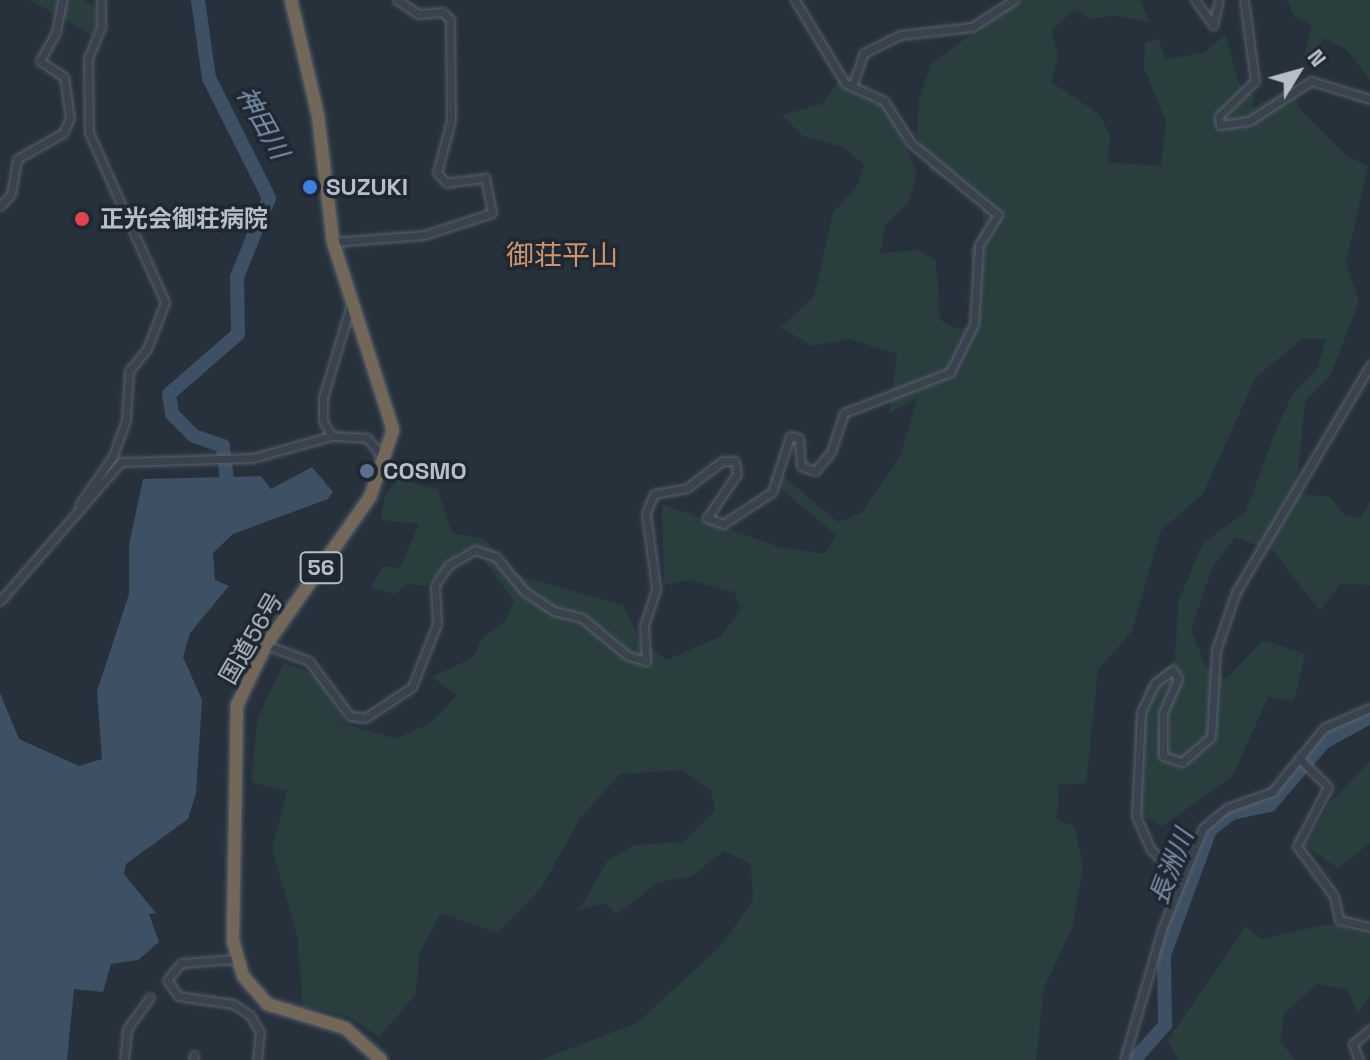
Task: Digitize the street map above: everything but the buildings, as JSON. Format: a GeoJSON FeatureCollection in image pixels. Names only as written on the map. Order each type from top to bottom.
{"type":"FeatureCollection","features":[{"type":"Feature","properties":{"kind":"highway","name":"国道56号"},"geometry":{"type":"LineString","coordinates":[[236,959],[233,734],[248,676],[266,645],[370,497],[387,461],[393,430],[384,388],[351,304],[333,242],[318,116],[291,0]]}},
{"type":"Feature","properties":{"kind":"highway"},"geometry":{"type":"LineString","coordinates":[[236,959],[267,1004],[345,1028],[381,1060]]}},
{"type":"Feature","properties":{"kind":"street"},"geometry":{"type":"LineString","coordinates":[[0,206],[11,194],[17,159],[63,133],[70,118],[64,77],[40,61],[56,32],[62,0]]}},
{"type":"Feature","properties":{"kind":"street"},"geometry":{"type":"LineString","coordinates":[[0,601],[79,505],[113,456],[126,420],[129,371],[147,349],[165,302],[89,133],[88,58],[101,27],[101,0]]}},
{"type":"Feature","properties":{"kind":"street"},"geometry":{"type":"LineString","coordinates":[[333,242],[424,235],[492,213],[485,178],[447,183],[437,173],[451,120],[450,19],[418,14],[397,0]]}},
{"type":"Feature","properties":{"kind":"street"},"geometry":{"type":"LineString","coordinates":[[266,645],[309,661],[350,716],[365,718],[412,687],[437,624],[435,585],[449,565],[475,550],[496,557],[524,591],[554,611],[591,623],[628,656],[650,658],[644,626],[655,573],[646,513],[654,494],[687,488],[722,461],[735,461],[737,474],[707,518],[723,524],[772,492],[790,436],[799,438],[801,466],[815,471],[831,452],[844,413],[936,383],[968,343],[976,254],[998,215],[911,143],[884,101],[852,87],[795,0]]}},
{"type":"Feature","properties":{"kind":"street"},"geometry":{"type":"LineString","coordinates":[[852,87],[864,53],[900,35],[972,27],[1014,0]]}},
{"type":"Feature","properties":{"kind":"street"},"geometry":{"type":"LineString","coordinates":[[1195,0],[1213,25],[1219,0]]}},
{"type":"Feature","properties":{"kind":"street"},"geometry":{"type":"LineString","coordinates":[[1244,0],[1255,81],[1219,116],[1220,125],[1249,121],[1311,81],[1370,99]]}},
{"type":"Feature","properties":{"kind":"street"},"geometry":{"type":"LineString","coordinates":[[332,436],[323,421],[323,398],[351,304]]}},
{"type":"Feature","properties":{"kind":"street"},"geometry":{"type":"LineString","coordinates":[[1181,877],[1151,850],[1136,816],[1141,712],[1155,683],[1173,670],[1178,679],[1163,713],[1163,756],[1182,762],[1211,737],[1216,650],[1236,592],[1370,365]]}},
{"type":"Feature","properties":{"kind":"street"},"geometry":{"type":"LineString","coordinates":[[79,505],[121,462],[253,458],[332,436],[367,438],[387,461]]}},
{"type":"Feature","properties":{"kind":"street"},"geometry":{"type":"LineString","coordinates":[[1124,1060],[1181,877],[1213,816],[1272,792],[1324,728],[1370,708]]}},
{"type":"Feature","properties":{"kind":"street"},"geometry":{"type":"LineString","coordinates":[[1299,758],[1328,787],[1297,846],[1334,896],[1339,920],[1370,927]]}},
{"type":"Feature","properties":{"kind":"street"},"geometry":{"type":"LineString","coordinates":[[236,959],[181,963],[167,980],[178,996],[233,1004],[250,1015],[260,1032],[257,1060]]}},
{"type":"Feature","properties":{"kind":"street"},"geometry":{"type":"LineString","coordinates":[[124,1060],[127,1029],[150,997]]}},
{"type":"Feature","properties":{"kind":"street"},"geometry":{"type":"LineString","coordinates":[[1359,1060],[1353,1044],[1370,1029]]}},
{"type":"Feature","properties":{"kind":"green space"},"geometry":{"type":"Polygon","coordinates":[[[30,0],[84,0],[98,10],[93,36],[30,0]]]}},
{"type":"Feature","properties":{"kind":"green space"},"geometry":{"type":"Polygon","coordinates":[[[1017,0],[1140,0],[1150,23],[1115,15],[1092,19],[1074,10],[1052,30],[1058,57],[1051,82],[1099,114],[1110,135],[1108,162],[1161,166],[1166,121],[1144,68],[1145,43],[1158,39],[1166,59],[1204,53],[1225,35],[1240,86],[1255,96],[1252,108],[1293,86],[1299,108],[1348,157],[1368,166],[1346,263],[1359,302],[1331,374],[1305,401],[1296,494],[1330,497],[1343,514],[1360,519],[1370,502],[1370,585],[1340,584],[1320,611],[1274,552],[1235,537],[1211,570],[1191,630],[1206,667],[1226,679],[1263,640],[1305,654],[1294,701],[1268,697],[1232,777],[1162,826],[1141,816],[1134,722],[1147,684],[1175,659],[1178,602],[1203,543],[1246,512],[1277,427],[1293,393],[1317,369],[1326,339],[1302,339],[1256,377],[1203,494],[1161,530],[1132,631],[1098,670],[1086,783],[1059,785],[1057,819],[1075,827],[1083,868],[1072,928],[1044,988],[1036,1060],[540,1060],[637,1023],[720,947],[753,900],[751,864],[724,851],[692,876],[659,882],[617,914],[605,903],[579,910],[607,861],[634,845],[683,842],[715,811],[711,790],[682,770],[620,774],[580,818],[542,887],[497,933],[441,913],[419,954],[416,994],[379,1037],[348,1016],[303,1007],[297,934],[272,849],[287,791],[251,782],[258,717],[284,663],[317,675],[345,724],[396,739],[432,722],[457,695],[432,677],[472,658],[484,636],[506,621],[514,601],[481,556],[461,550],[425,586],[408,584],[394,594],[371,588],[383,566],[400,568],[419,524],[381,520],[385,495],[399,479],[438,490],[452,533],[485,539],[503,564],[526,578],[623,605],[640,640],[666,660],[720,637],[741,610],[734,592],[689,580],[664,585],[662,504],[778,547],[825,554],[836,535],[767,477],[783,476],[838,522],[861,513],[901,455],[917,398],[889,413],[897,354],[849,339],[812,346],[781,327],[814,297],[833,213],[857,186],[864,164],[842,147],[803,136],[782,115],[822,104],[839,80],[890,110],[917,174],[908,203],[886,224],[880,253],[918,250],[936,260],[940,320],[957,329],[979,325],[970,250],[983,225],[983,199],[930,171],[917,135],[919,100],[931,64],[1017,0]]]}},
{"type":"Feature","properties":{"kind":"green space"},"geometry":{"type":"Polygon","coordinates":[[[1287,0],[1370,0],[1370,80],[1347,50],[1325,38],[1302,64],[1312,25],[1294,16],[1287,0]]]}},
{"type":"Feature","properties":{"kind":"green space"},"geometry":{"type":"Polygon","coordinates":[[[1370,761],[1370,843],[1338,868],[1305,846],[1329,804],[1370,761]]]}},
{"type":"Feature","properties":{"kind":"green space"},"geometry":{"type":"Polygon","coordinates":[[[1329,924],[1370,935],[1370,996],[1358,1014],[1348,990],[1317,984],[1284,1014],[1280,1041],[1295,1060],[1178,1060],[1168,1040],[1246,926],[1261,939],[1329,924]]]}},
{"type":"Feature","properties":{"kind":"water"},"geometry":{"type":"Polygon","coordinates":[[[312,467],[333,492],[328,499],[233,534],[213,553],[215,580],[229,586],[190,633],[183,657],[202,700],[196,793],[188,819],[126,864],[124,874],[156,913],[149,914],[159,942],[138,960],[111,964],[103,992],[74,989],[67,1060],[0,1060],[0,693],[19,739],[79,766],[102,759],[97,691],[129,594],[129,545],[143,479],[261,476],[271,489],[312,467]]]}},
{"type":"Feature","properties":{"kind":"waterway","name":"神田川"},"geometry":{"type":"LineString","coordinates":[[198,0],[209,78],[269,198],[237,277],[238,334],[169,394],[172,414],[194,436],[223,446],[228,490]]}},
{"type":"Feature","properties":{"kind":"waterway","name":"長洲川"},"geometry":{"type":"LineString","coordinates":[[1134,1060],[1165,1025],[1164,955],[1210,830],[1232,813],[1270,805],[1324,742],[1370,717]]}},
{"type":"Feature","properties":{"kind":"place","name":"SUZUKI"},"geometry":{"type":"Point","coordinates":[310,187]}},
{"type":"Feature","properties":{"kind":"place","name":"正光会御荘病院"},"geometry":{"type":"Point","coordinates":[82,219]}},
{"type":"Feature","properties":{"kind":"place","name":"COSMO"},"geometry":{"type":"Point","coordinates":[367,471]}},
{"type":"Feature","properties":{"kind":"district","name":"御荘平山"},"geometry":{"type":"Point","coordinates":[562,255]}}]}
